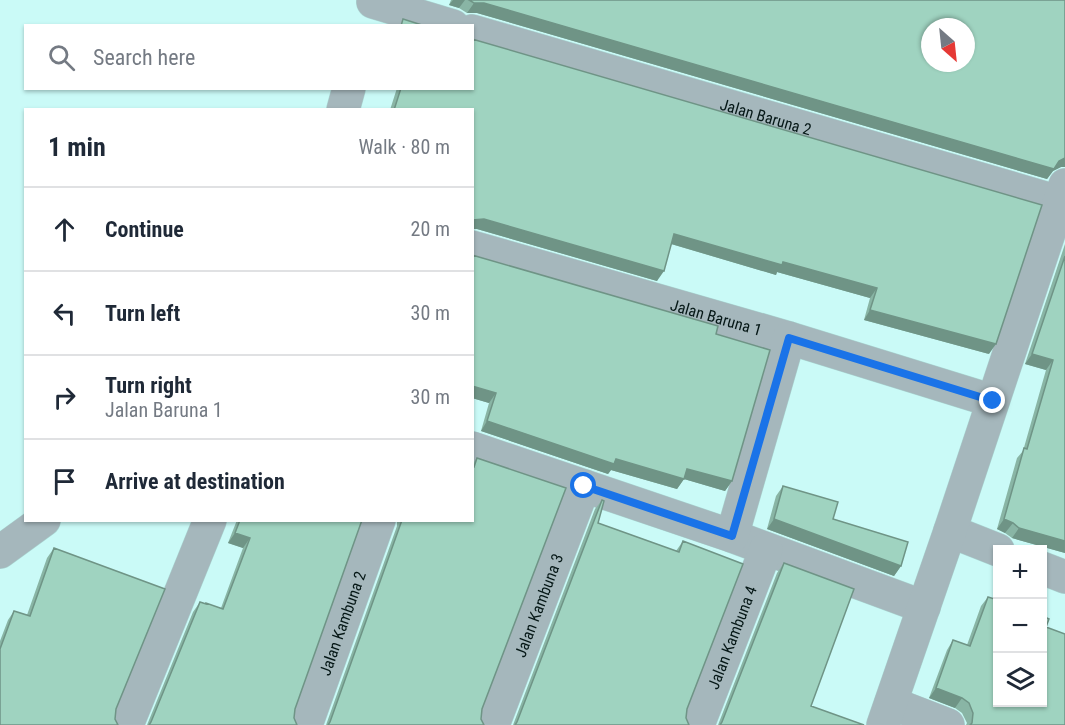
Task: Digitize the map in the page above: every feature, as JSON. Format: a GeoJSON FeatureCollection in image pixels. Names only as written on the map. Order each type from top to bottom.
{"type":"FeatureCollection","features":[{"type":"Feature","properties":{"kind":"street"},"geometry":{"type":"LineString","coordinates":[[371,9],[443,24]]}},
{"type":"Feature","properties":{"kind":"street","name":"Jalan Baruna 2"},"geometry":{"type":"LineString","coordinates":[[474,32],[1062,193]]}},
{"type":"Feature","properties":{"kind":"street"},"geometry":{"type":"LineString","coordinates":[[344,108],[348,90]]}},
{"type":"Feature","properties":{"kind":"street"},"geometry":{"type":"LineString","coordinates":[[948,725],[887,714],[1062,193]]}},
{"type":"Feature","properties":{"kind":"street","name":"Jalan Baruna 1"},"geometry":{"type":"LineString","coordinates":[[474,248],[789,338],[993,401]]}},
{"type":"Feature","properties":{"kind":"street"},"geometry":{"type":"LineString","coordinates":[[732,536],[789,338]]}},
{"type":"Feature","properties":{"kind":"street"},"geometry":{"type":"LineString","coordinates":[[474,449],[732,536],[924,608]]}},
{"type":"Feature","properties":{"kind":"street","name":"Jalan Kambuna 3"},"geometry":{"type":"LineString","coordinates":[[493,725],[584,486]]}},
{"type":"Feature","properties":{"kind":"street"},"geometry":{"type":"LineString","coordinates":[[0,552],[41,522]]}},
{"type":"Feature","properties":{"kind":"street"},"geometry":{"type":"LineString","coordinates":[[127,725],[209,522]]}},
{"type":"Feature","properties":{"kind":"street","name":"Jalan Kambuna 2"},"geometry":{"type":"LineString","coordinates":[[306,725],[378,522]]}},
{"type":"Feature","properties":{"kind":"street"},"geometry":{"type":"LineString","coordinates":[[950,531],[993,548]]}},
{"type":"Feature","properties":{"kind":"street","name":"Jalan Kambuna 4"},"geometry":{"type":"LineString","coordinates":[[698,725],[766,549]]}},
{"type":"Feature","properties":{"kind":"street"},"geometry":{"type":"LineString","coordinates":[[1047,570],[1065,577]]}},
{"type":"Feature","properties":{"kind":"building"},"geometry":{"type":"Polygon","coordinates":[[[469,0],[1065,0],[1065,158],[1059,161],[1054,169],[484,3],[474,3],[469,0]]]}},
{"type":"Feature","properties":{"kind":"building"},"geometry":{"type":"Polygon","coordinates":[[[403,19],[419,24],[402,24],[403,19]]]}},
{"type":"Feature","properties":{"kind":"building"},"geometry":{"type":"Polygon","coordinates":[[[474,40],[1042,205],[996,344],[870,310],[877,288],[783,262],[782,265],[674,234],[664,271],[484,219],[474,220],[474,108],[395,108],[400,90],[474,90],[474,40]]]}},
{"type":"Feature","properties":{"kind":"building"},"geometry":{"type":"Polygon","coordinates":[[[474,256],[718,326],[716,334],[770,350],[732,481],[687,469],[684,479],[616,459],[614,464],[487,421],[496,393],[474,387],[474,256]]]}},
{"type":"Feature","properties":{"kind":"building"},"geometry":{"type":"Polygon","coordinates":[[[1065,256],[1065,541],[1019,528],[1004,519],[1053,360],[1032,354],[1065,256]]]}},
{"type":"Feature","properties":{"kind":"building"},"geometry":{"type":"Polygon","coordinates":[[[477,458],[566,488],[482,709],[481,719],[484,725],[328,725],[401,522],[474,522],[474,467],[477,458]]]}},
{"type":"Feature","properties":{"kind":"building"},"geometry":{"type":"Polygon","coordinates":[[[783,486],[838,502],[833,519],[908,542],[901,566],[774,519],[783,486]]]}},
{"type":"Feature","properties":{"kind":"building"},"geometry":{"type":"Polygon","coordinates":[[[602,500],[604,501],[598,523],[679,552],[683,541],[743,564],[687,709],[686,718],[689,725],[515,725],[517,722],[602,500]]]}},
{"type":"Feature","properties":{"kind":"building"},"geometry":{"type":"Polygon","coordinates":[[[239,522],[361,522],[295,709],[294,718],[297,725],[149,725],[200,602],[223,609],[250,538],[235,533],[239,522]]]}},
{"type":"Feature","properties":{"kind":"building"},"geometry":{"type":"Polygon","coordinates":[[[54,548],[165,589],[116,709],[115,719],[118,725],[0,725],[0,649],[14,611],[30,616],[54,548]]]}},
{"type":"Feature","properties":{"kind":"building"},"geometry":{"type":"Polygon","coordinates":[[[784,563],[854,589],[811,706],[864,725],[720,725],[784,563]]]}},
{"type":"Feature","properties":{"kind":"building"},"geometry":{"type":"Polygon","coordinates":[[[988,597],[993,598],[993,707],[1047,707],[1047,627],[1065,634],[1065,725],[970,725],[973,713],[969,703],[936,688],[953,640],[970,646],[988,597]]]}},
{"type":"Feature","properties":{"kind":"route"},"geometry":{"type":"LineString","coordinates":[[584,486],[732,536],[789,338],[993,401]]}}]}
